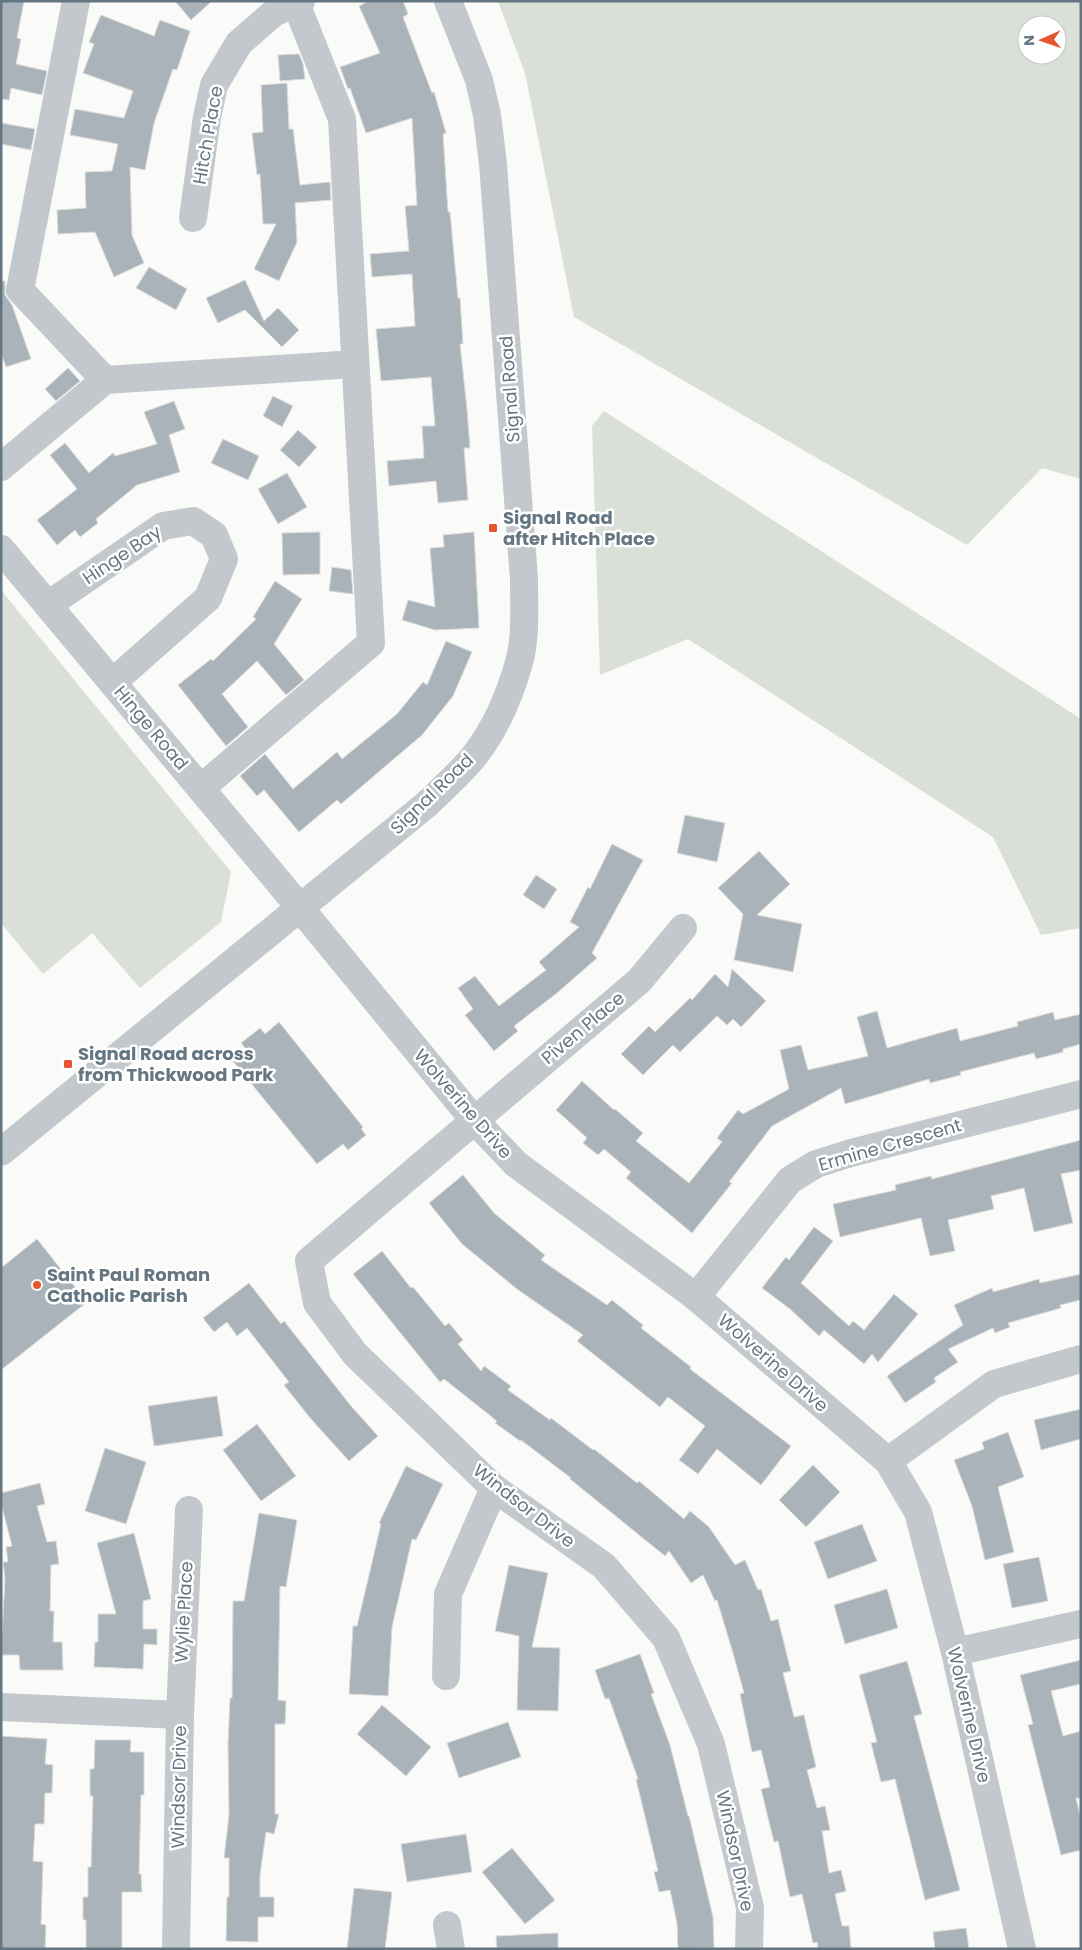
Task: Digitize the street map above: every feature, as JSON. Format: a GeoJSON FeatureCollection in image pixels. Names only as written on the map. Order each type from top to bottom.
{"type":"FeatureCollection","features":[{"type":"Feature","properties":{"kind":"street"},"geometry":{"type":"LineString","coordinates":[[76,1],[20,290],[105,380]]}},
{"type":"Feature","properties":{"kind":"street","name":"Signal Road"},"geometry":{"type":"LineString","coordinates":[[1,1152],[300,908],[452,781],[475,755],[495,722],[509,691],[520,658],[524,621],[524,579],[493,164],[487,115],[479,80],[448,1]]}},
{"type":"Feature","properties":{"kind":"street"},"geometry":{"type":"LineString","coordinates":[[201,788],[371,643],[342,119],[298,2]]}},
{"type":"Feature","properties":{"kind":"street","name":"Hitch Place"},"geometry":{"type":"LineString","coordinates":[[194,218],[207,117],[214,84],[238,43],[275,12],[298,2]]}},
{"type":"Feature","properties":{"kind":"street"},"geometry":{"type":"LineString","coordinates":[[1,467],[105,380],[355,364]]}},
{"type":"Feature","properties":{"kind":"street","name":"Hinge Bay"},"geometry":{"type":"LineString","coordinates":[[48,605],[163,526],[193,522],[214,535],[224,559],[208,598],[113,682]]}},
{"type":"Feature","properties":{"kind":"street","name":"Hinge Road"},"geometry":{"type":"LineString","coordinates":[[1,549],[300,908]]}},
{"type":"Feature","properties":{"kind":"street","name":"Wolverine Drive"},"geometry":{"type":"LineString","coordinates":[[300,908],[474,1120],[516,1164],[696,1297],[888,1461],[918,1512],[955,1652],[1022,1949]]}},
{"type":"Feature","properties":{"kind":"street","name":"Piven Place"},"geometry":{"type":"LineString","coordinates":[[474,1120],[639,980],[683,928]]}},
{"type":"Feature","properties":{"kind":"street","name":"Ermine Crescent"},"geometry":{"type":"LineString","coordinates":[[696,1297],[790,1180],[816,1164],[851,1153],[1081,1094]]}},
{"type":"Feature","properties":{"kind":"street","name":"Windsor Drive"},"geometry":{"type":"LineString","coordinates":[[474,1120],[310,1261],[317,1302],[355,1354],[494,1488],[604,1566],[666,1638],[711,1744],[750,1908],[749,1949]]}},
{"type":"Feature","properties":{"kind":"street"},"geometry":{"type":"LineString","coordinates":[[888,1461],[994,1384],[1081,1358]]}},
{"type":"Feature","properties":{"kind":"street"},"geometry":{"type":"LineString","coordinates":[[446,1676],[448,1594],[494,1488]]}},
{"type":"Feature","properties":{"kind":"street","name":"Wylie Place"},"geometry":{"type":"LineString","coordinates":[[180,1715],[189,1510]]}},
{"type":"Feature","properties":{"kind":"street"},"geometry":{"type":"LineString","coordinates":[[955,1652],[1081,1624]]}},
{"type":"Feature","properties":{"kind":"street","name":"Windsor Drive"},"geometry":{"type":"LineString","coordinates":[[1,1707],[180,1715],[176,1949]]}},
{"type":"Feature","properties":{"kind":"shaded area"},"geometry":{"type":"Polygon","coordinates":[[[498,1],[1081,1],[1081,479],[1042,468],[967,545],[574,317],[525,73],[498,1]]]}},
{"type":"Feature","properties":{"kind":"shaded area"},"geometry":{"type":"Polygon","coordinates":[[[604,411],[1081,719],[1081,928],[1041,935],[993,837],[688,639],[600,675],[592,426],[604,411]]]}},
{"type":"Feature","properties":{"kind":"shaded area"},"geometry":{"type":"Polygon","coordinates":[[[1,590],[231,872],[221,922],[140,988],[92,933],[43,974],[1,923],[1,590]]]}},
{"type":"Feature","properties":{"kind":"building"},"geometry":{"type":"Polygon","coordinates":[[[1,1],[24,1],[17,38],[21,39],[16,64],[47,71],[42,95],[11,88],[9,100],[1,99],[1,1]]]}},
{"type":"Feature","properties":{"kind":"building"},"geometry":{"type":"Polygon","coordinates":[[[175,1],[212,1],[191,20],[175,1]]]}},
{"type":"Feature","properties":{"kind":"building"},"geometry":{"type":"Polygon","coordinates":[[[369,1],[403,1],[408,14],[403,17],[432,93],[434,92],[446,133],[443,134],[448,212],[450,212],[458,298],[460,298],[463,344],[460,344],[470,448],[464,448],[468,500],[438,503],[436,481],[389,486],[387,461],[424,458],[422,426],[435,426],[431,377],[381,381],[376,329],[415,326],[412,274],[372,277],[370,254],[409,251],[405,206],[417,205],[412,118],[366,133],[350,88],[348,89],[340,67],[380,53],[359,6],[369,1]]]}},
{"type":"Feature","properties":{"kind":"building"},"geometry":{"type":"Polygon","coordinates":[[[101,15],[154,36],[160,20],[190,31],[177,70],[173,69],[154,123],[145,170],[130,167],[132,235],[144,263],[114,277],[95,232],[58,234],[57,210],[86,208],[85,172],[112,171],[118,144],[70,135],[75,109],[124,118],[133,91],[83,73],[94,44],[89,42],[101,15]]]}},
{"type":"Feature","properties":{"kind":"building"},"geometry":{"type":"Polygon","coordinates":[[[299,54],[303,64],[305,79],[280,81],[278,55],[299,54]]]}},
{"type":"Feature","properties":{"kind":"building"},"geometry":{"type":"Polygon","coordinates":[[[287,83],[289,129],[293,129],[300,185],[330,182],[331,200],[295,203],[297,242],[279,281],[254,269],[276,224],[263,224],[260,174],[257,175],[252,133],[263,132],[261,85],[287,83]]]}},
{"type":"Feature","properties":{"kind":"building"},"geometry":{"type":"Polygon","coordinates":[[[1,123],[35,129],[31,150],[1,144],[1,123]]]}},
{"type":"Feature","properties":{"kind":"building"},"geometry":{"type":"Polygon","coordinates":[[[149,267],[187,289],[176,310],[136,288],[149,267]]]}},
{"type":"Feature","properties":{"kind":"building"},"geometry":{"type":"Polygon","coordinates":[[[245,280],[264,321],[278,308],[299,330],[282,347],[245,310],[218,323],[206,298],[245,280]]]}},
{"type":"Feature","properties":{"kind":"building"},"geometry":{"type":"Polygon","coordinates":[[[1,281],[5,281],[5,295],[12,305],[31,359],[6,367],[1,353],[1,281]]]}},
{"type":"Feature","properties":{"kind":"building"},"geometry":{"type":"Polygon","coordinates":[[[68,368],[80,381],[56,401],[45,389],[68,368]]]}},
{"type":"Feature","properties":{"kind":"building"},"geometry":{"type":"Polygon","coordinates":[[[273,396],[293,406],[282,427],[263,416],[273,396]]]}},
{"type":"Feature","properties":{"kind":"building"},"geometry":{"type":"Polygon","coordinates":[[[174,401],[185,429],[169,435],[180,472],[137,485],[96,519],[98,523],[80,537],[75,530],[57,545],[37,520],[77,489],[50,455],[65,443],[89,473],[113,453],[115,456],[157,444],[144,412],[174,401]]]}},
{"type":"Feature","properties":{"kind":"building"},"geometry":{"type":"Polygon","coordinates":[[[298,430],[317,447],[299,467],[280,450],[298,430]]]}},
{"type":"Feature","properties":{"kind":"building"},"geometry":{"type":"Polygon","coordinates":[[[223,439],[259,456],[248,480],[211,463],[223,439]]]}},
{"type":"Feature","properties":{"kind":"building"},"geometry":{"type":"Polygon","coordinates":[[[287,473],[307,507],[278,524],[258,489],[287,473]]]}},
{"type":"Feature","properties":{"kind":"building"},"geometry":{"type":"Polygon","coordinates":[[[320,532],[320,574],[283,575],[282,533],[320,532]]]}},
{"type":"Feature","properties":{"kind":"building"},"geometry":{"type":"Polygon","coordinates":[[[474,532],[479,628],[435,630],[402,620],[408,600],[435,607],[430,548],[444,547],[443,535],[474,532]]]}},
{"type":"Feature","properties":{"kind":"building"},"geometry":{"type":"Polygon","coordinates":[[[332,567],[351,570],[353,594],[329,591],[332,567]]]}},
{"type":"Feature","properties":{"kind":"building"},"geometry":{"type":"Polygon","coordinates":[[[275,581],[302,599],[274,644],[304,680],[286,695],[257,661],[222,694],[248,727],[226,746],[178,685],[211,659],[213,661],[256,619],[253,617],[275,581]]]}},
{"type":"Feature","properties":{"kind":"building"},"geometry":{"type":"Polygon","coordinates":[[[446,641],[472,652],[453,696],[422,735],[341,804],[337,800],[299,832],[264,790],[257,796],[240,776],[265,754],[293,789],[337,752],[342,759],[397,714],[423,682],[427,685],[446,641]]]}},
{"type":"Feature","properties":{"kind":"building"},"geometry":{"type":"Polygon","coordinates":[[[685,815],[725,823],[717,862],[677,853],[685,815]]]}},
{"type":"Feature","properties":{"kind":"building"},"geometry":{"type":"Polygon","coordinates":[[[612,844],[643,860],[592,953],[597,958],[557,993],[514,1026],[518,1031],[494,1051],[465,1015],[473,1009],[458,988],[475,976],[499,1006],[546,970],[539,962],[579,927],[570,922],[588,887],[590,889],[612,844]]]}},
{"type":"Feature","properties":{"kind":"building"},"geometry":{"type":"Polygon","coordinates":[[[759,851],[790,884],[757,915],[802,924],[793,972],[734,960],[743,914],[718,888],[759,851]]]}},
{"type":"Feature","properties":{"kind":"building"},"geometry":{"type":"Polygon","coordinates":[[[536,875],[557,889],[544,909],[523,895],[536,875]]]}},
{"type":"Feature","properties":{"kind":"building"},"geometry":{"type":"Polygon","coordinates":[[[732,969],[766,1001],[741,1027],[733,1019],[727,1025],[717,1016],[680,1052],[673,1045],[643,1075],[621,1054],[649,1026],[655,1032],[690,998],[692,1000],[715,974],[728,987],[732,969]]]}},
{"type":"Feature","properties":{"kind":"building"},"geometry":{"type":"Polygon","coordinates":[[[877,1011],[887,1048],[957,1028],[960,1041],[1018,1026],[1017,1022],[1053,1012],[1055,1020],[1081,1014],[1081,1044],[1063,1049],[1063,1052],[1036,1059],[1034,1053],[960,1072],[961,1075],[930,1083],[929,1079],[845,1104],[841,1088],[772,1126],[729,1182],[732,1183],[692,1233],[626,1178],[631,1172],[604,1149],[598,1155],[583,1143],[587,1138],[556,1110],[582,1081],[643,1133],[636,1141],[689,1183],[722,1142],[717,1138],[738,1110],[743,1114],[789,1089],[780,1050],[801,1045],[808,1070],[868,1056],[857,1017],[877,1011]]]}},
{"type":"Feature","properties":{"kind":"building"},"geometry":{"type":"Polygon","coordinates":[[[279,1022],[363,1127],[361,1129],[366,1135],[348,1150],[343,1144],[317,1164],[232,1060],[246,1049],[241,1043],[260,1028],[265,1034],[279,1022]]]}},
{"type":"Feature","properties":{"kind":"building"},"geometry":{"type":"Polygon","coordinates":[[[1081,1140],[1081,1170],[1061,1174],[1073,1223],[1034,1232],[1024,1188],[991,1196],[994,1209],[948,1220],[955,1251],[930,1256],[921,1218],[840,1237],[833,1204],[896,1190],[895,1185],[931,1176],[932,1179],[1081,1140]]]}},
{"type":"Feature","properties":{"kind":"building"},"geometry":{"type":"Polygon","coordinates":[[[463,1175],[494,1213],[545,1255],[541,1260],[607,1305],[612,1300],[643,1325],[641,1328],[691,1367],[690,1369],[791,1446],[761,1485],[717,1449],[698,1474],[679,1460],[705,1426],[668,1397],[660,1407],[577,1341],[583,1335],[517,1289],[462,1244],[429,1203],[463,1175]]]}},
{"type":"Feature","properties":{"kind":"building"},"geometry":{"type":"Polygon","coordinates":[[[814,1227],[833,1241],[801,1283],[849,1326],[853,1321],[864,1330],[894,1294],[918,1314],[878,1362],[872,1354],[864,1364],[824,1330],[819,1336],[790,1309],[762,1288],[786,1257],[789,1260],[814,1227]]]}},
{"type":"Feature","properties":{"kind":"building","name":"Saint Paul Roman Catholic Parish"},"geometry":{"type":"Polygon","coordinates":[[[37,1239],[87,1302],[1,1370],[1,1268],[37,1239]]]}},
{"type":"Feature","properties":{"kind":"building"},"geometry":{"type":"Polygon","coordinates":[[[382,1251],[411,1288],[413,1287],[445,1326],[449,1323],[463,1340],[458,1344],[481,1371],[484,1366],[511,1386],[508,1390],[594,1449],[637,1483],[639,1481],[684,1519],[690,1511],[709,1527],[735,1565],[745,1560],[758,1590],[761,1589],[771,1621],[778,1619],[791,1671],[783,1673],[794,1717],[804,1715],[816,1767],[807,1770],[817,1808],[825,1806],[830,1830],[822,1831],[829,1873],[841,1870],[846,1891],[835,1894],[842,1926],[849,1926],[851,1949],[818,1949],[817,1942],[813,1943],[802,1894],[790,1897],[778,1841],[774,1842],[761,1789],[770,1787],[761,1750],[752,1752],[740,1694],[744,1693],[733,1653],[717,1600],[715,1601],[703,1575],[691,1583],[669,1551],[665,1556],[571,1478],[495,1423],[497,1421],[444,1379],[440,1382],[353,1274],[382,1251]]]}},
{"type":"Feature","properties":{"kind":"building"},"geometry":{"type":"Polygon","coordinates":[[[1081,1274],[1081,1300],[1060,1305],[1061,1308],[1008,1323],[1010,1327],[995,1333],[993,1328],[948,1349],[958,1362],[934,1378],[936,1382],[905,1403],[887,1376],[963,1325],[954,1305],[992,1288],[993,1292],[1039,1279],[1040,1283],[1081,1274]]]}},
{"type":"Feature","properties":{"kind":"building"},"geometry":{"type":"Polygon","coordinates":[[[249,1283],[281,1324],[284,1321],[351,1406],[378,1436],[349,1461],[311,1419],[284,1385],[289,1382],[247,1328],[237,1336],[227,1322],[214,1332],[203,1318],[249,1283]]]}},
{"type":"Feature","properties":{"kind":"building"},"geometry":{"type":"Polygon","coordinates":[[[217,1396],[223,1436],[154,1446],[148,1406],[217,1396]]]}},
{"type":"Feature","properties":{"kind":"building"},"geometry":{"type":"Polygon","coordinates":[[[1081,1409],[1081,1439],[1041,1450],[1034,1420],[1081,1409]]]}},
{"type":"Feature","properties":{"kind":"building"},"geometry":{"type":"Polygon","coordinates":[[[257,1424],[296,1476],[261,1501],[223,1450],[257,1424]]]}},
{"type":"Feature","properties":{"kind":"building"},"geometry":{"type":"Polygon","coordinates":[[[1008,1432],[1024,1477],[998,1487],[1014,1552],[985,1560],[972,1506],[954,1460],[984,1449],[982,1442],[1008,1432]]]}},
{"type":"Feature","properties":{"kind":"building"},"geometry":{"type":"Polygon","coordinates":[[[105,1448],[146,1462],[126,1524],[85,1511],[105,1448]]]}},
{"type":"Feature","properties":{"kind":"building"},"geometry":{"type":"Polygon","coordinates":[[[813,1465],[840,1492],[806,1527],[779,1500],[813,1465]]]}},
{"type":"Feature","properties":{"kind":"building"},"geometry":{"type":"Polygon","coordinates":[[[406,1466],[443,1484],[416,1540],[412,1539],[392,1627],[388,1696],[349,1694],[353,1626],[357,1626],[381,1524],[379,1523],[406,1466]]]}},
{"type":"Feature","properties":{"kind":"building"},"geometry":{"type":"Polygon","coordinates":[[[40,1483],[45,1504],[37,1506],[47,1542],[56,1541],[59,1564],[51,1565],[50,1611],[54,1611],[53,1642],[62,1642],[63,1670],[20,1670],[19,1655],[1,1655],[5,1578],[3,1562],[8,1562],[6,1547],[12,1546],[1,1503],[1,1493],[40,1483]]]}},
{"type":"Feature","properties":{"kind":"building"},"geometry":{"type":"Polygon","coordinates":[[[259,1513],[297,1520],[286,1587],[280,1586],[278,1700],[286,1701],[285,1724],[275,1724],[275,1814],[279,1814],[274,1834],[266,1832],[260,1875],[260,1897],[274,1897],[274,1917],[258,1917],[258,1942],[226,1941],[229,1858],[224,1858],[229,1815],[228,1744],[230,1698],[232,1698],[233,1601],[244,1601],[259,1513]]]}},
{"type":"Feature","properties":{"kind":"building"},"geometry":{"type":"Polygon","coordinates":[[[862,1524],[877,1561],[828,1579],[814,1542],[862,1524]]]}},
{"type":"Feature","properties":{"kind":"building"},"geometry":{"type":"Polygon","coordinates":[[[134,1533],[151,1599],[143,1601],[143,1629],[157,1629],[157,1645],[144,1644],[143,1669],[94,1667],[95,1642],[98,1642],[98,1614],[116,1614],[97,1543],[134,1533]]]}},
{"type":"Feature","properties":{"kind":"building"},"geometry":{"type":"Polygon","coordinates":[[[1039,1557],[1048,1601],[1012,1608],[1003,1564],[1039,1557]]]}},
{"type":"Feature","properties":{"kind":"building"},"geometry":{"type":"Polygon","coordinates":[[[509,1565],[548,1573],[532,1647],[560,1648],[558,1711],[517,1710],[519,1636],[495,1631],[509,1565]]]}},
{"type":"Feature","properties":{"kind":"building"},"geometry":{"type":"Polygon","coordinates":[[[887,1589],[898,1628],[845,1644],[834,1605],[887,1589]]]}},
{"type":"Feature","properties":{"kind":"building"},"geometry":{"type":"Polygon","coordinates":[[[640,1654],[654,1693],[651,1694],[670,1745],[689,1816],[713,1917],[714,1948],[678,1949],[677,1923],[670,1890],[659,1892],[654,1872],[658,1871],[636,1779],[638,1779],[609,1698],[605,1699],[595,1670],[640,1654]]]}},
{"type":"Feature","properties":{"kind":"building"},"geometry":{"type":"Polygon","coordinates":[[[1081,1660],[1081,1684],[1051,1691],[1063,1736],[1081,1731],[1081,1798],[1076,1798],[1081,1819],[1081,1850],[1061,1855],[1028,1725],[1033,1724],[1020,1675],[1081,1660]]]}},
{"type":"Feature","properties":{"kind":"building"},"geometry":{"type":"Polygon","coordinates":[[[907,1661],[922,1714],[914,1716],[960,1890],[925,1900],[895,1779],[881,1782],[871,1743],[877,1742],[859,1675],[907,1661]]]}},
{"type":"Feature","properties":{"kind":"building"},"geometry":{"type":"Polygon","coordinates":[[[382,1705],[431,1747],[406,1776],[357,1734],[382,1705]]]}},
{"type":"Feature","properties":{"kind":"building"},"geometry":{"type":"Polygon","coordinates":[[[508,1722],[521,1757],[459,1778],[447,1743],[508,1722]]]}},
{"type":"Feature","properties":{"kind":"building"},"geometry":{"type":"Polygon","coordinates":[[[1,1736],[47,1739],[45,1764],[53,1765],[52,1793],[45,1793],[44,1824],[35,1824],[33,1861],[43,1862],[41,1924],[46,1925],[45,1949],[1,1949],[1,1736]]]}},
{"type":"Feature","properties":{"kind":"building"},"geometry":{"type":"Polygon","coordinates":[[[95,1740],[131,1740],[130,1752],[144,1752],[144,1795],[141,1795],[139,1874],[141,1874],[142,1892],[122,1892],[122,1949],[86,1949],[86,1920],[83,1920],[83,1897],[88,1897],[88,1867],[91,1867],[93,1796],[90,1796],[90,1769],[94,1769],[95,1740]]]}},
{"type":"Feature","properties":{"kind":"building"},"geometry":{"type":"Polygon","coordinates":[[[466,1834],[472,1872],[407,1882],[401,1844],[466,1834]]]}},
{"type":"Feature","properties":{"kind":"building"},"geometry":{"type":"Polygon","coordinates":[[[512,1848],[555,1900],[525,1924],[482,1872],[512,1848]]]}},
{"type":"Feature","properties":{"kind":"building"},"geometry":{"type":"Polygon","coordinates":[[[354,1888],[392,1892],[385,1949],[347,1949],[354,1888]]]}},
{"type":"Feature","properties":{"kind":"building"},"geometry":{"type":"Polygon","coordinates":[[[966,1928],[969,1949],[935,1949],[933,1932],[966,1928]]]}},
{"type":"Feature","properties":{"kind":"building"},"geometry":{"type":"Polygon","coordinates":[[[558,1933],[558,1949],[497,1949],[496,1936],[558,1933]]]}},
{"type":"Feature","properties":{"kind":"place","name":"Signal Road after Hitch Place"},"geometry":{"type":"Point","coordinates":[493,528]}},
{"type":"Feature","properties":{"kind":"place","name":"Signal Road across from Thickwood Park"},"geometry":{"type":"Point","coordinates":[68,1064]}},
{"type":"Feature","properties":{"kind":"place","name":"Saint Paul Roman Catholic Parish"},"geometry":{"type":"Point","coordinates":[37,1285]}}]}
